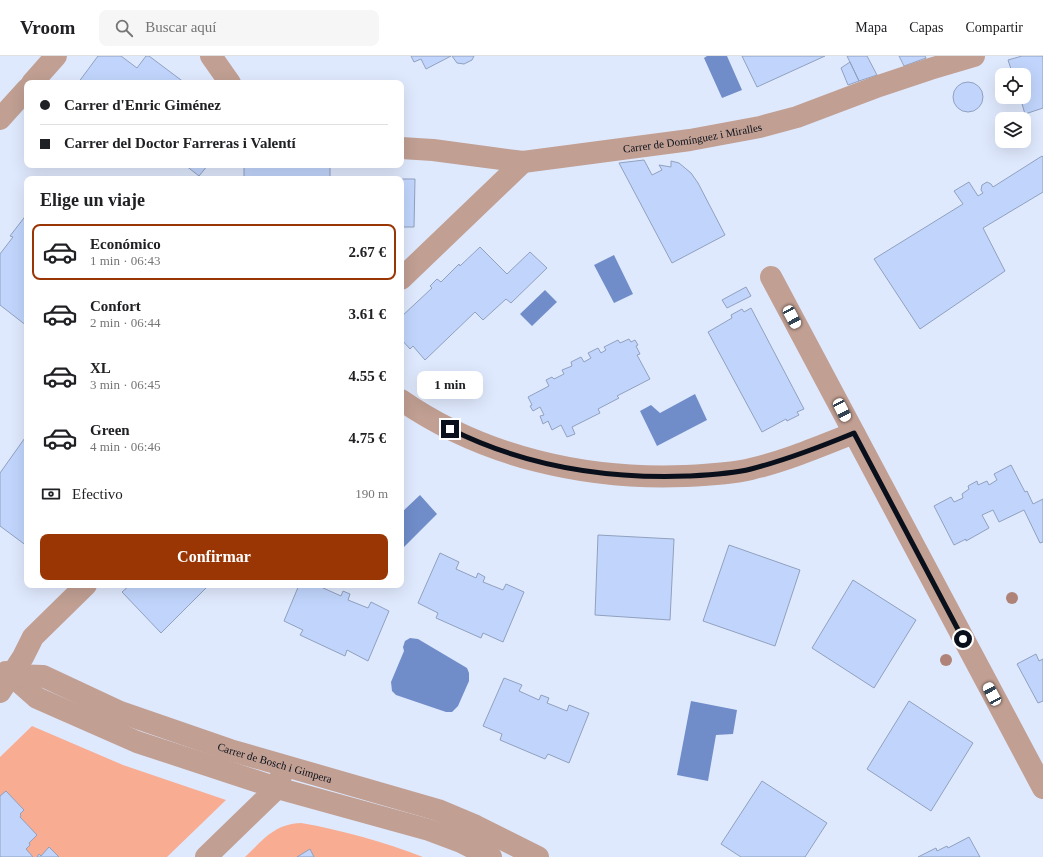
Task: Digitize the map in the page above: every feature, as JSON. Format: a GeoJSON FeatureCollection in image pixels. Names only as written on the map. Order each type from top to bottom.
{"type":"FeatureCollection","features":[{"type":"Feature","properties":{"kind":"street"},"geometry":{"type":"LineString","coordinates":[[35,80],[56,56]]}},
{"type":"Feature","properties":{"kind":"street"},"geometry":{"type":"LineString","coordinates":[[211,56],[228,80]]}},
{"type":"Feature","properties":{"kind":"street","name":"Carrer de Domínguez i Miralles"},"geometry":{"type":"LineString","coordinates":[[404,148],[433,150],[523,162],[690,140],[760,127],[798,117],[879,86],[974,56]]}},
{"type":"Feature","properties":{"kind":"street"},"geometry":{"type":"LineString","coordinates":[[0,119],[24,92]]}},
{"type":"Feature","properties":{"kind":"street"},"geometry":{"type":"LineString","coordinates":[[404,276],[523,162]]}},
{"type":"Feature","properties":{"kind":"street"},"geometry":{"type":"LineString","coordinates":[[771,277],[1043,788]]}},
{"type":"Feature","properties":{"kind":"street"},"geometry":{"type":"LineString","coordinates":[[404,402],[422,415],[464,436],[514,455],[568,468],[616,475],[659,477],[701,475],[750,469],[807,452],[854,433]]}},
{"type":"Feature","properties":{"kind":"street"},"geometry":{"type":"LineString","coordinates":[[4,678],[23,657],[34,637],[83,588]]}},
{"type":"Feature","properties":{"kind":"street","name":"Carrer de Bosch i Gimpera"},"geometry":{"type":"LineString","coordinates":[[4,678],[43,676],[120,712],[230,750],[438,810],[476,826],[538,857]]}},
{"type":"Feature","properties":{"kind":"street","name":"Carrer de Bosch i Gimpera"},"geometry":{"type":"LineString","coordinates":[[4,678],[37,698],[137,742],[277,788],[429,830],[461,842],[491,857]]}},
{"type":"Feature","properties":{"kind":"street"},"geometry":{"type":"LineString","coordinates":[[206,857],[277,788],[285,765]]}},
{"type":"Feature","properties":{"kind":"shaded area"},"geometry":{"type":"Polygon","coordinates":[[[32,726],[123,765],[226,800],[167,857],[0,857],[0,757],[32,726]]]}},
{"type":"Feature","properties":{"kind":"shaded area"},"geometry":{"type":"Polygon","coordinates":[[[301,823],[363,837],[423,857],[245,857],[276,830],[283,826],[301,823]]]}},
{"type":"Feature","properties":{"kind":"water"},"geometry":{"type":"Polygon","coordinates":[[[707,56],[727,56],[742,90],[722,98],[704,58],[707,56]]]}},
{"type":"Feature","properties":{"kind":"water"},"geometry":{"type":"Polygon","coordinates":[[[614,255],[633,294],[614,303],[594,265],[614,255]]]}},
{"type":"Feature","properties":{"kind":"water"},"geometry":{"type":"Polygon","coordinates":[[[545,290],[557,302],[532,326],[520,314],[545,290]]]}},
{"type":"Feature","properties":{"kind":"water"},"geometry":{"type":"Polygon","coordinates":[[[695,394],[707,420],[657,446],[640,411],[651,405],[660,413],[695,394]]]}},
{"type":"Feature","properties":{"kind":"water"},"geometry":{"type":"Polygon","coordinates":[[[420,495],[437,514],[404,547],[404,510],[420,495]]]}},
{"type":"Feature","properties":{"kind":"water"},"geometry":{"type":"Polygon","coordinates":[[[410,638],[418,639],[467,668],[469,673],[469,681],[458,706],[452,712],[446,712],[396,695],[392,691],[391,682],[404,651],[403,647],[405,641],[410,638]]]}},
{"type":"Feature","properties":{"kind":"water"},"geometry":{"type":"Polygon","coordinates":[[[691,701],[737,710],[733,734],[716,735],[708,781],[677,775],[691,701]]]}},
{"type":"Feature","properties":{"kind":"building"},"geometry":{"type":"Polygon","coordinates":[[[98,56],[121,56],[137,68],[146,56],[149,56],[181,80],[80,80],[98,56]]]}},
{"type":"Feature","properties":{"kind":"building"},"geometry":{"type":"Polygon","coordinates":[[[411,56],[451,56],[426,69],[421,59],[414,62],[411,56]]]}},
{"type":"Feature","properties":{"kind":"building"},"geometry":{"type":"Polygon","coordinates":[[[452,56],[474,56],[472,60],[464,64],[457,63],[452,56]]]}},
{"type":"Feature","properties":{"kind":"building"},"geometry":{"type":"Polygon","coordinates":[[[742,56],[825,56],[757,87],[742,56]]]}},
{"type":"Feature","properties":{"kind":"building"},"geometry":{"type":"Polygon","coordinates":[[[847,56],[867,56],[877,75],[859,81],[847,56]]]}},
{"type":"Feature","properties":{"kind":"building"},"geometry":{"type":"Polygon","coordinates":[[[899,56],[925,56],[926,58],[904,66],[899,56]]]}},
{"type":"Feature","properties":{"kind":"building"},"geometry":{"type":"Polygon","coordinates":[[[1022,56],[1043,56],[1043,108],[1031,112],[1024,112],[1022,104],[1031,104],[1031,68],[1011,68],[1008,60],[1022,56]]]}},
{"type":"Feature","properties":{"kind":"building"},"geometry":{"type":"Polygon","coordinates":[[[850,62],[859,81],[848,85],[841,68],[850,62]]]}},
{"type":"Feature","properties":{"kind":"building"},"geometry":{"type":"Polygon","coordinates":[[[968,82],[979,86],[983,97],[979,108],[968,112],[957,108],[953,97],[957,86],[968,82]]]}},
{"type":"Feature","properties":{"kind":"building"},"geometry":{"type":"Polygon","coordinates":[[[1042,156],[1043,192],[983,228],[1005,271],[920,329],[874,259],[963,204],[954,191],[969,182],[978,196],[983,193],[981,190],[982,185],[987,182],[993,187],[1042,156]]]}},
{"type":"Feature","properties":{"kind":"building"},"geometry":{"type":"Polygon","coordinates":[[[644,160],[652,175],[662,170],[659,165],[671,167],[671,161],[679,163],[691,173],[698,183],[725,235],[672,263],[619,163],[644,160]]]}},
{"type":"Feature","properties":{"kind":"building"},"geometry":{"type":"Polygon","coordinates":[[[189,168],[206,168],[199,176],[189,168]]]}},
{"type":"Feature","properties":{"kind":"building"},"geometry":{"type":"Polygon","coordinates":[[[244,168],[330,168],[330,176],[244,176],[244,168]]]}},
{"type":"Feature","properties":{"kind":"building"},"geometry":{"type":"Polygon","coordinates":[[[404,179],[415,179],[414,227],[404,227],[404,179]]]}},
{"type":"Feature","properties":{"kind":"building"},"geometry":{"type":"Polygon","coordinates":[[[24,218],[24,324],[0,305],[0,254],[13,237],[10,236],[24,218]]]}},
{"type":"Feature","properties":{"kind":"building"},"geometry":{"type":"Polygon","coordinates":[[[480,247],[507,274],[530,252],[547,268],[511,303],[506,299],[483,320],[475,312],[425,360],[413,346],[410,349],[404,342],[404,314],[432,288],[430,286],[437,279],[441,282],[459,264],[460,266],[480,247]]]}},
{"type":"Feature","properties":{"kind":"building"},"geometry":{"type":"Polygon","coordinates":[[[746,287],[751,296],[727,308],[722,300],[746,287]]]}},
{"type":"Feature","properties":{"kind":"building"},"geometry":{"type":"Polygon","coordinates":[[[751,308],[804,409],[797,412],[799,415],[787,421],[786,419],[762,432],[708,332],[732,318],[731,315],[742,309],[744,312],[751,308]]]}},
{"type":"Feature","properties":{"kind":"building"},"geometry":{"type":"Polygon","coordinates":[[[629,339],[631,342],[635,340],[638,345],[636,346],[640,354],[637,355],[650,379],[617,396],[619,398],[598,409],[600,413],[572,427],[575,434],[567,437],[561,425],[552,430],[548,421],[543,424],[540,416],[544,415],[540,407],[533,411],[528,397],[549,386],[546,380],[552,377],[554,379],[564,374],[562,370],[572,366],[571,362],[581,357],[584,362],[591,358],[588,353],[598,348],[601,353],[606,350],[604,347],[618,340],[620,343],[629,339]]]}},
{"type":"Feature","properties":{"kind":"building"},"geometry":{"type":"Polygon","coordinates":[[[24,439],[24,544],[0,526],[0,473],[24,439]]]}},
{"type":"Feature","properties":{"kind":"building"},"geometry":{"type":"Polygon","coordinates":[[[1011,465],[1033,504],[1043,499],[1043,542],[1040,543],[1024,510],[999,522],[993,510],[982,515],[989,528],[966,541],[966,539],[954,545],[934,506],[951,497],[954,502],[963,498],[962,494],[969,489],[968,486],[977,481],[978,485],[987,481],[989,485],[997,480],[994,474],[1011,465]]]}},
{"type":"Feature","properties":{"kind":"building"},"geometry":{"type":"Polygon","coordinates":[[[598,535],[674,539],[670,620],[595,615],[598,535]]]}},
{"type":"Feature","properties":{"kind":"building"},"geometry":{"type":"Polygon","coordinates":[[[729,545],[800,570],[775,646],[703,621],[729,545]]]}},
{"type":"Feature","properties":{"kind":"building"},"geometry":{"type":"Polygon","coordinates":[[[440,553],[459,562],[456,569],[476,578],[478,573],[485,577],[483,582],[503,590],[506,584],[524,592],[503,642],[483,633],[481,638],[436,618],[438,613],[418,603],[440,553]]]}},
{"type":"Feature","properties":{"kind":"building"},"geometry":{"type":"Polygon","coordinates":[[[853,580],[916,620],[874,688],[812,648],[853,580]]]}},
{"type":"Feature","properties":{"kind":"building"},"geometry":{"type":"Polygon","coordinates":[[[127,588],[206,588],[161,633],[122,592],[127,588]]]}},
{"type":"Feature","properties":{"kind":"building"},"geometry":{"type":"Polygon","coordinates":[[[298,588],[323,588],[341,596],[343,591],[350,594],[348,600],[368,608],[371,602],[389,611],[368,661],[347,650],[345,656],[300,635],[303,630],[284,621],[298,588]]]}},
{"type":"Feature","properties":{"kind":"building"},"geometry":{"type":"Polygon","coordinates":[[[1036,654],[1039,661],[1043,659],[1043,701],[1038,703],[1017,664],[1036,654]]]}},
{"type":"Feature","properties":{"kind":"building"},"geometry":{"type":"Polygon","coordinates":[[[504,678],[522,685],[519,691],[539,700],[541,695],[549,698],[547,703],[567,711],[569,705],[589,713],[569,763],[548,754],[545,759],[500,740],[502,734],[483,726],[504,678]]]}},
{"type":"Feature","properties":{"kind":"building"},"geometry":{"type":"Polygon","coordinates":[[[909,701],[973,743],[931,811],[867,769],[909,701]]]}},
{"type":"Feature","properties":{"kind":"building"},"geometry":{"type":"Polygon","coordinates":[[[762,781],[827,823],[805,857],[741,857],[721,844],[762,781]]]}},
{"type":"Feature","properties":{"kind":"building"},"geometry":{"type":"Polygon","coordinates":[[[6,791],[24,810],[20,814],[20,817],[37,835],[29,843],[30,845],[26,849],[33,857],[0,857],[0,796],[6,791]]]}},
{"type":"Feature","properties":{"kind":"building"},"geometry":{"type":"Polygon","coordinates":[[[969,837],[980,857],[918,857],[936,848],[937,851],[947,846],[948,848],[969,837]]]}},
{"type":"Feature","properties":{"kind":"building"},"geometry":{"type":"Polygon","coordinates":[[[49,847],[59,857],[37,857],[39,854],[41,856],[49,847]]]}},
{"type":"Feature","properties":{"kind":"building"},"geometry":{"type":"Polygon","coordinates":[[[310,849],[314,857],[297,857],[310,849]]]}},
{"type":"Feature","properties":{"kind":"route"},"geometry":{"type":"LineString","coordinates":[[450,429],[464,436],[514,455],[568,468],[616,475],[659,477],[708,475],[750,469],[807,452],[854,433],[963,639]]}}]}
